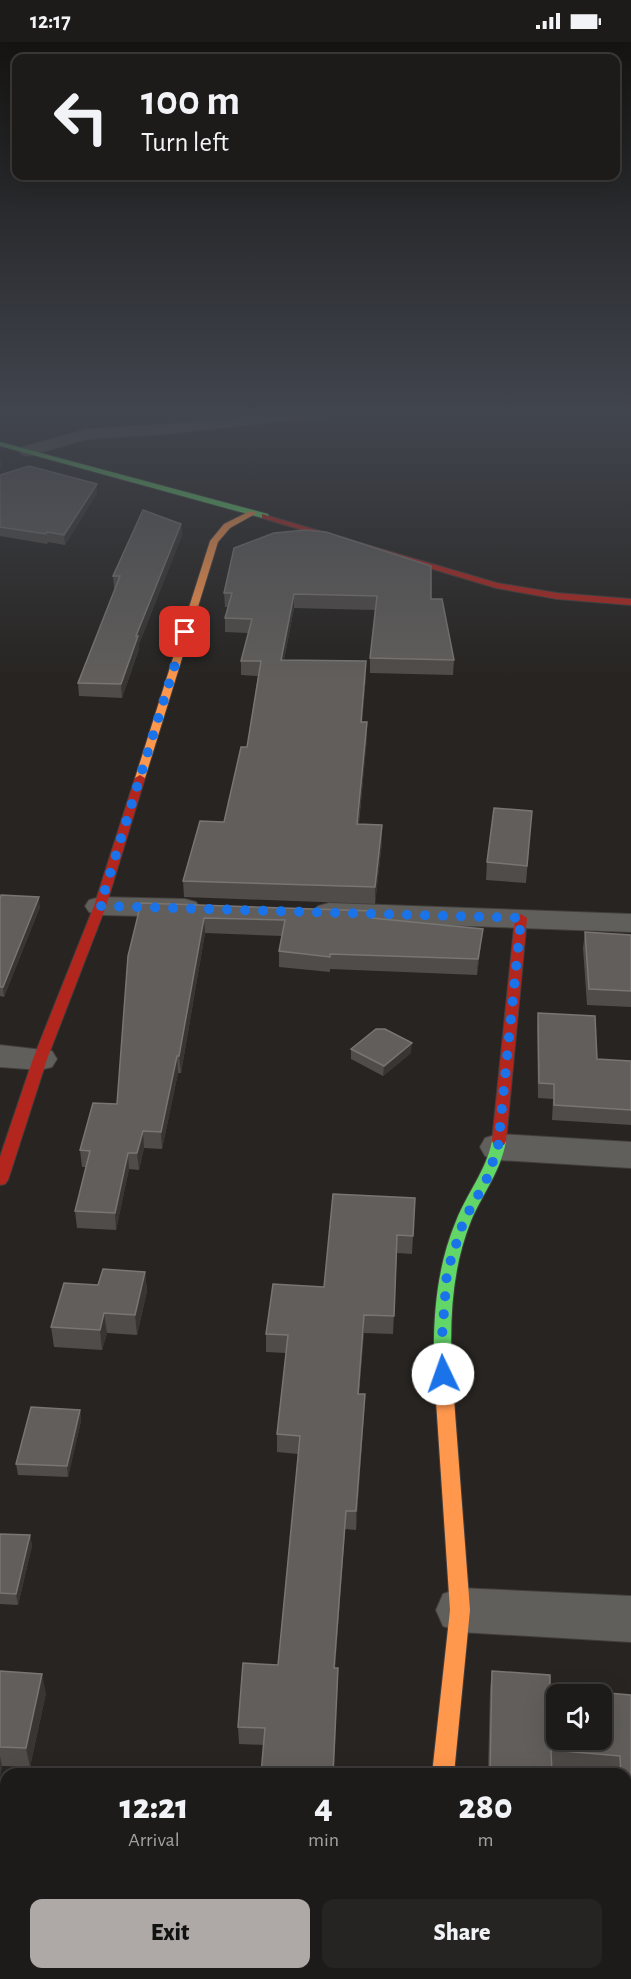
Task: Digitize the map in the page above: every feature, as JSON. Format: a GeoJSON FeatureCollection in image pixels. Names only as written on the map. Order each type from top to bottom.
{"type":"FeatureCollection","features":[{"type":"Feature","properties":{"kind":"street"},"geometry":{"type":"LineString","coordinates":[[214,502],[496,585],[557,596],[631,602]]}},
{"type":"Feature","properties":{"kind":"street"},"geometry":{"type":"LineString","coordinates":[[0,1180],[40,1059],[100,906],[214,541],[227,526],[253,513]]}},
{"type":"Feature","properties":{"kind":"street"},"geometry":{"type":"LineString","coordinates":[[100,906],[217,909]]}},
{"type":"Feature","properties":{"kind":"street"},"geometry":{"type":"LineString","coordinates":[[299,912],[631,923]]}},
{"type":"Feature","properties":{"kind":"street"},"geometry":{"type":"LineString","coordinates":[[444,1768],[460,1610],[441,1350],[447,1272],[464,1220],[486,1181],[498,1147],[521,918]]}},
{"type":"Feature","properties":{"kind":"street"},"geometry":{"type":"LineString","coordinates":[[0,1056],[40,1059]]}},
{"type":"Feature","properties":{"kind":"street"},"geometry":{"type":"LineString","coordinates":[[498,1147],[631,1155]]}},
{"type":"Feature","properties":{"kind":"street"},"geometry":{"type":"LineString","coordinates":[[460,1610],[631,1619]]}},
{"type":"Feature","properties":{"kind":"building"},"geometry":{"type":"Polygon","coordinates":[[[0,502],[85,502],[64,535],[0,527],[0,502]]]}},
{"type":"Feature","properties":{"kind":"building"},"geometry":{"type":"Polygon","coordinates":[[[143,510],[181,524],[136,636],[138,636],[121,684],[78,683],[120,576],[113,576],[143,510]]]}},
{"type":"Feature","properties":{"kind":"building"},"geometry":{"type":"Polygon","coordinates":[[[305,530],[326,532],[431,566],[431,599],[442,599],[454,660],[370,658],[377,596],[294,594],[281,660],[366,661],[361,722],[367,722],[357,824],[382,825],[375,887],[183,881],[200,821],[224,822],[241,747],[247,747],[261,661],[241,661],[252,619],[225,618],[232,593],[224,593],[234,548],[274,533],[305,530]]]}},
{"type":"Feature","properties":{"kind":"building"},"geometry":{"type":"Polygon","coordinates":[[[494,808],[532,811],[527,866],[487,862],[494,808]]]}},
{"type":"Feature","properties":{"kind":"building"},"geometry":{"type":"Polygon","coordinates":[[[1,895],[39,897],[3,987],[0,987],[1,895]]]}},
{"type":"Feature","properties":{"kind":"building"},"geometry":{"type":"Polygon","coordinates":[[[141,903],[373,911],[372,918],[483,929],[478,959],[330,954],[330,957],[279,951],[285,920],[204,918],[179,1056],[177,1056],[161,1132],[143,1131],[137,1153],[128,1153],[115,1213],[75,1211],[90,1151],[80,1150],[93,1103],[117,1104],[128,956],[141,903]]]}},
{"type":"Feature","properties":{"kind":"building"},"geometry":{"type":"Polygon","coordinates":[[[585,932],[631,935],[631,991],[589,989],[585,932]]]}},
{"type":"Feature","properties":{"kind":"building"},"geometry":{"type":"Polygon","coordinates":[[[538,1013],[595,1016],[597,1059],[631,1061],[631,1110],[554,1105],[554,1084],[539,1083],[538,1013]]]}},
{"type":"Feature","properties":{"kind":"building"},"geometry":{"type":"Polygon","coordinates":[[[376,1029],[385,1029],[412,1043],[384,1066],[351,1049],[376,1029]]]}},
{"type":"Feature","properties":{"kind":"building"},"geometry":{"type":"Polygon","coordinates":[[[333,1194],[415,1198],[413,1236],[397,1235],[394,1316],[364,1315],[358,1394],[365,1394],[356,1511],[346,1511],[334,1668],[338,1668],[333,1768],[262,1768],[265,1728],[238,1727],[243,1663],[278,1665],[300,1436],[277,1434],[288,1335],[266,1334],[273,1284],[324,1287],[333,1194]]]}},
{"type":"Feature","properties":{"kind":"building"},"geometry":{"type":"Polygon","coordinates":[[[103,1269],[145,1272],[135,1315],[104,1313],[100,1330],[51,1327],[64,1283],[98,1285],[103,1269]]]}},
{"type":"Feature","properties":{"kind":"building"},"geometry":{"type":"Polygon","coordinates":[[[31,1407],[80,1410],[67,1466],[16,1464],[31,1407]]]}},
{"type":"Feature","properties":{"kind":"building"},"geometry":{"type":"Polygon","coordinates":[[[0,1534],[30,1535],[16,1594],[0,1593],[0,1534]]]}},
{"type":"Feature","properties":{"kind":"building"},"geometry":{"type":"Polygon","coordinates":[[[0,1671],[42,1674],[26,1748],[0,1747],[0,1671]]]}},
{"type":"Feature","properties":{"kind":"building"},"geometry":{"type":"Polygon","coordinates":[[[492,1671],[550,1675],[550,1684],[546,1684],[546,1750],[551,1750],[552,1768],[490,1768],[492,1671]]]}},
{"type":"Feature","properties":{"kind":"building"},"geometry":{"type":"Polygon","coordinates":[[[612,1693],[631,1695],[631,1768],[621,1768],[620,1756],[551,1750],[612,1750],[612,1693]]]}},
{"type":"Feature","properties":{"kind":"traffic: fast"},"geometry":{"type":"LineString","coordinates":[[215,502],[265,516]]}},
{"type":"Feature","properties":{"kind":"traffic: fast"},"geometry":{"type":"LineString","coordinates":[[444,1386],[442,1344],[444,1302],[451,1262],[463,1222],[494,1163],[499,1141]]}},
{"type":"Feature","properties":{"kind":"traffic: slow"},"geometry":{"type":"LineString","coordinates":[[140,778],[214,541],[227,526],[253,513]]}},
{"type":"Feature","properties":{"kind":"traffic: slow"},"geometry":{"type":"LineString","coordinates":[[444,1386],[460,1610],[444,1768]]}},
{"type":"Feature","properties":{"kind":"traffic: jam"},"geometry":{"type":"LineString","coordinates":[[265,516],[496,585],[557,596],[631,602]]}},
{"type":"Feature","properties":{"kind":"traffic: jam"},"geometry":{"type":"LineString","coordinates":[[0,1180],[40,1059],[100,906],[140,778]]}},
{"type":"Feature","properties":{"kind":"traffic: jam"},"geometry":{"type":"LineString","coordinates":[[499,1141],[521,918]]}},
{"type":"Feature","properties":{"kind":"route"},"geometry":{"type":"LineString","coordinates":[[185,632],[100,906],[521,918],[498,1147],[486,1181],[464,1220],[447,1272],[441,1350],[443,1374]]}}]}
